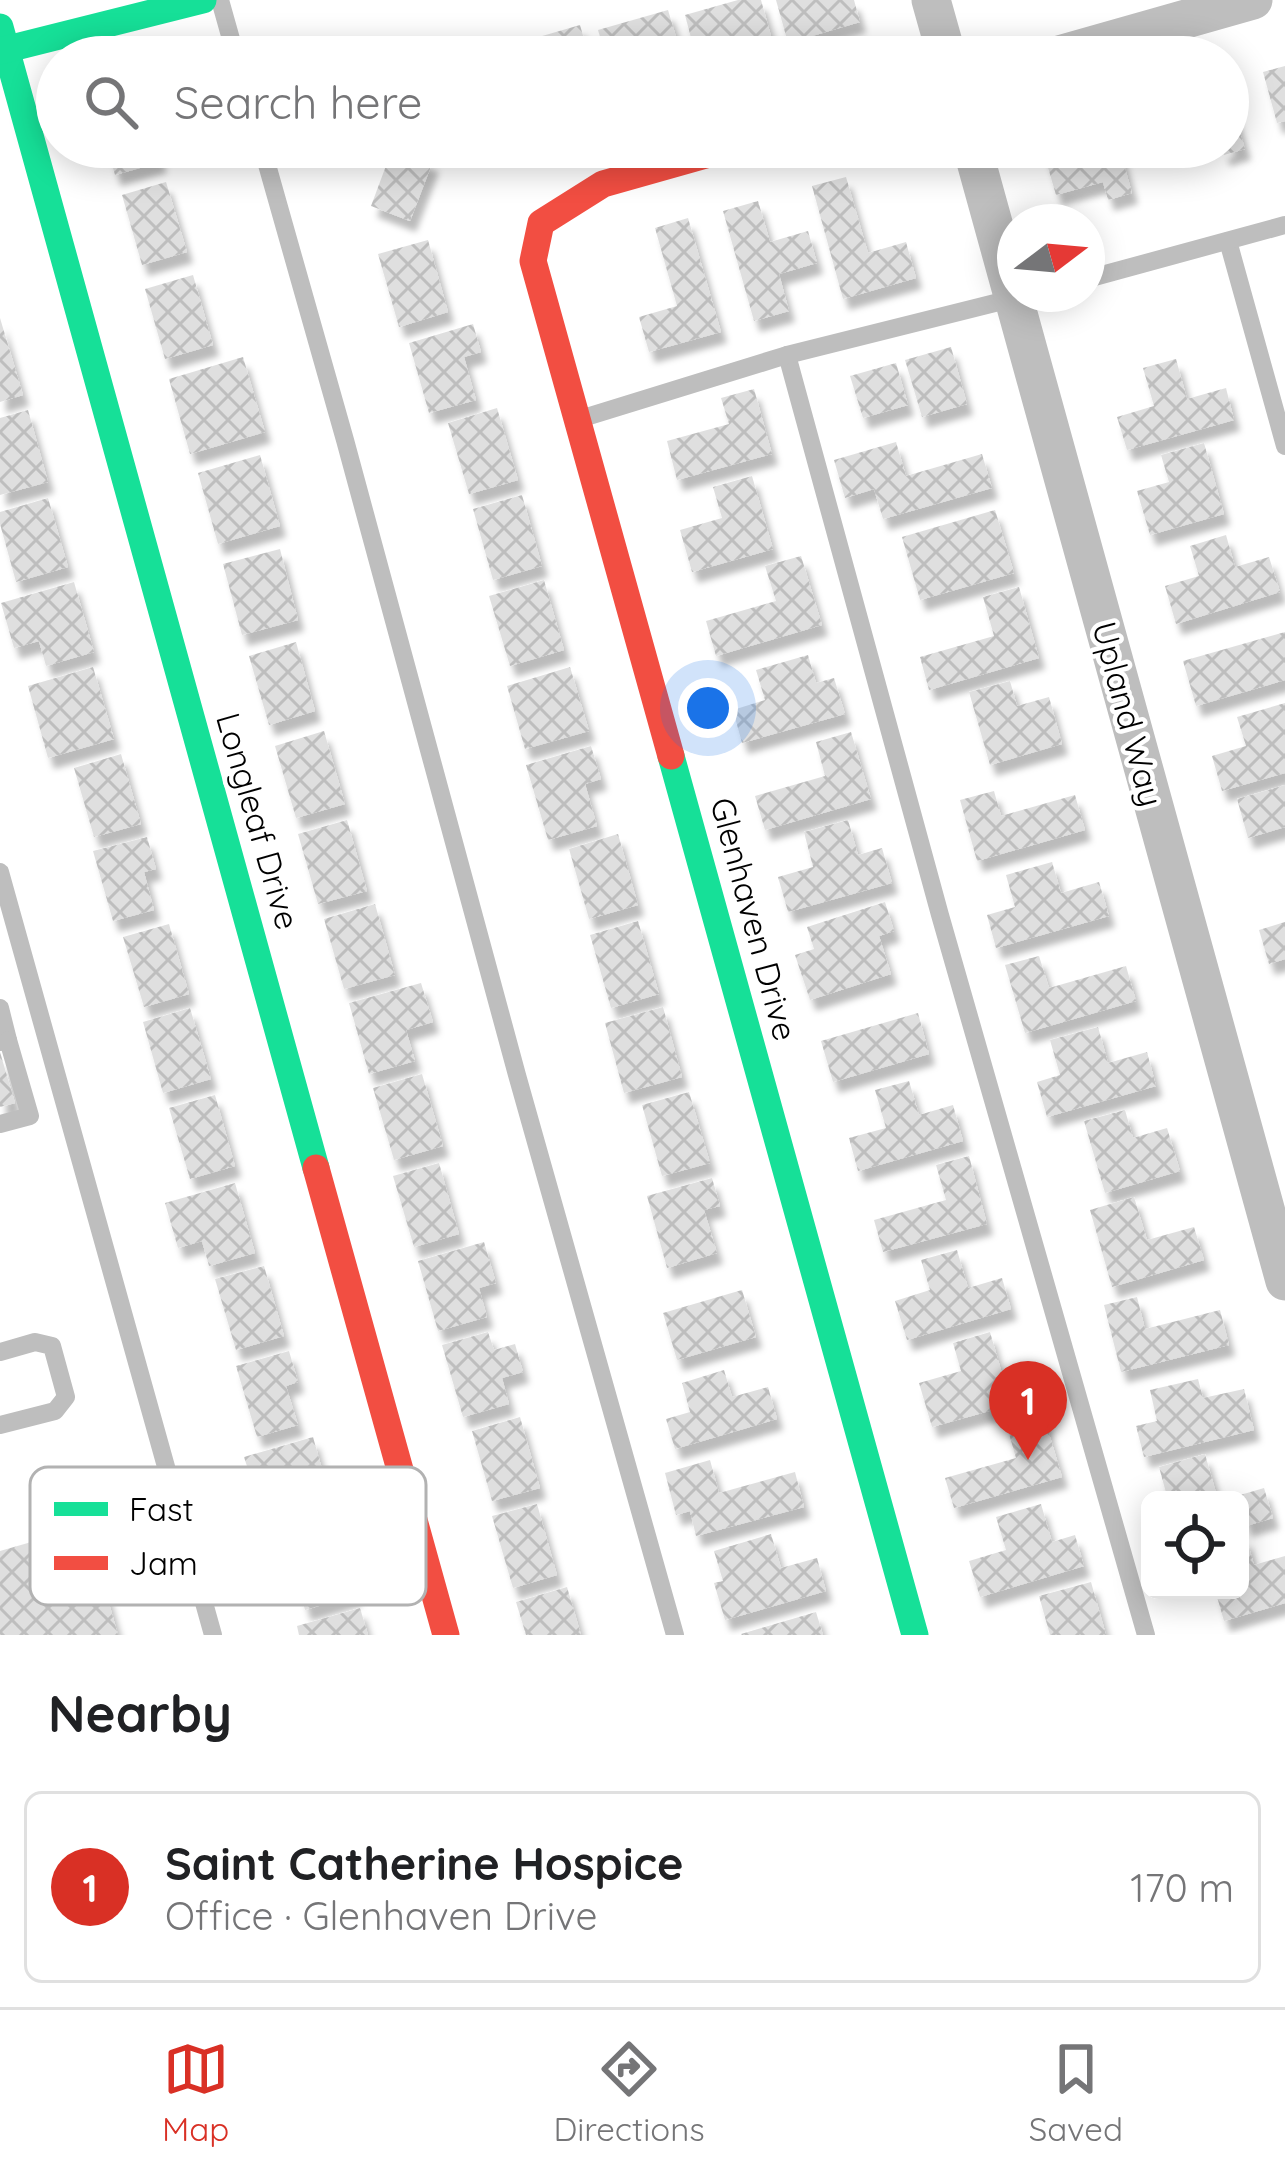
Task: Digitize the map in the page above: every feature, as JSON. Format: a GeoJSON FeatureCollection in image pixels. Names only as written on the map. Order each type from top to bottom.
{"type":"FeatureCollection","features":[{"type":"Feature","properties":{"kind":"street"},"geometry":{"type":"LineString","coordinates":[[2,42],[203,0]]}},
{"type":"Feature","properties":{"kind":"street"},"geometry":{"type":"LineString","coordinates":[[931,0],[941,36]]}},
{"type":"Feature","properties":{"kind":"street"},"geometry":{"type":"LineString","coordinates":[[1126,36],[1253,0]]}},
{"type":"Feature","properties":{"kind":"street","name":"Longleaf Drive"},"geometry":{"type":"LineString","coordinates":[[2,42],[36,164]]}},
{"type":"Feature","properties":{"kind":"street","name":"Longleaf Drive"},"geometry":{"type":"LineString","coordinates":[[37,168],[399,1467]]}},
{"type":"Feature","properties":{"kind":"street","name":"Glenhaven Drive"},"geometry":{"type":"LineString","coordinates":[[660,168],[603,184],[542,223],[533,261],[915,1635]]}},
{"type":"Feature","properties":{"kind":"street","name":"Upland Way"},"geometry":{"type":"LineString","coordinates":[[979,168],[997,221]]}},
{"type":"Feature","properties":{"kind":"street","name":"Upland Way"},"geometry":{"type":"LineString","coordinates":[[1026,312],[1285,1281]]}},
{"type":"Feature","properties":{"kind":"street","name":"Longleaf Drive"},"geometry":{"type":"LineString","coordinates":[[426,1563],[446,1635]]}},
{"type":"Feature","properties":{"kind":"lane"},"geometry":{"type":"LineString","coordinates":[[220,0],[230,36]]}},
{"type":"Feature","properties":{"kind":"lane"},"geometry":{"type":"LineString","coordinates":[[268,168],[675,1635]]}},
{"type":"Feature","properties":{"kind":"lane"},"geometry":{"type":"LineString","coordinates":[[1105,274],[1285,225]]}},
{"type":"Feature","properties":{"kind":"lane"},"geometry":{"type":"LineString","coordinates":[[1228,241],[1285,446]]}},
{"type":"Feature","properties":{"kind":"lane"},"geometry":{"type":"LineString","coordinates":[[579,420],[787,355],[997,302]]}},
{"type":"Feature","properties":{"kind":"lane"},"geometry":{"type":"LineString","coordinates":[[787,355],[940,915],[1147,1635]]}},
{"type":"Feature","properties":{"kind":"lane"},"geometry":{"type":"LineString","coordinates":[[0,872],[167,1467]]}},
{"type":"Feature","properties":{"kind":"lane"},"geometry":{"type":"LineString","coordinates":[[0,1008],[4,1041],[30,1116],[0,1124]]}},
{"type":"Feature","properties":{"kind":"lane"},"geometry":{"type":"LineString","coordinates":[[0,1352],[35,1342],[52,1346],[66,1397],[55,1411],[0,1425]]}},
{"type":"Feature","properties":{"kind":"lane"},"geometry":{"type":"LineString","coordinates":[[206,1605],[214,1635]]}},
{"type":"Feature","properties":{"kind":"building"},"geometry":{"type":"Polygon","coordinates":[[[738,0],[761,0],[771,36],[690,36],[685,15],[738,0]]]}},
{"type":"Feature","properties":{"kind":"building"},"geometry":{"type":"Polygon","coordinates":[[[776,0],[854,0],[860,22],[812,36],[786,36],[776,0]]]}},
{"type":"Feature","properties":{"kind":"building"},"geometry":{"type":"Polygon","coordinates":[[[668,10],[676,36],[600,36],[598,30],[668,10]]]}},
{"type":"Feature","properties":{"kind":"building"},"geometry":{"type":"Polygon","coordinates":[[[580,25],[583,36],[542,36],[580,25]]]}},
{"type":"Feature","properties":{"kind":"building"},"geometry":{"type":"Polygon","coordinates":[[[1285,66],[1285,121],[1277,123],[1263,72],[1285,66]]]}},
{"type":"Feature","properties":{"kind":"building"},"geometry":{"type":"Polygon","coordinates":[[[113,168],[140,168],[115,175],[113,168]]]}},
{"type":"Feature","properties":{"kind":"building"},"geometry":{"type":"Polygon","coordinates":[[[385,168],[430,168],[410,221],[371,206],[385,168]]]}},
{"type":"Feature","properties":{"kind":"building"},"geometry":{"type":"Polygon","coordinates":[[[1048,168],[1125,168],[1132,193],[1108,200],[1103,182],[1056,195],[1048,168]]]}},
{"type":"Feature","properties":{"kind":"building"},"geometry":{"type":"Polygon","coordinates":[[[846,177],[868,253],[906,242],[916,278],[843,299],[812,186],[846,177]]]}},
{"type":"Feature","properties":{"kind":"building"},"geometry":{"type":"Polygon","coordinates":[[[166,182],[187,252],[142,265],[122,195],[166,182]]]}},
{"type":"Feature","properties":{"kind":"building"},"geometry":{"type":"Polygon","coordinates":[[[758,201],[770,242],[808,231],[817,263],[779,274],[789,311],[754,321],[723,211],[758,201]]]}},
{"type":"Feature","properties":{"kind":"building"},"geometry":{"type":"Polygon","coordinates":[[[688,218],[721,332],[649,352],[639,317],[677,306],[655,228],[688,218]]]}},
{"type":"Feature","properties":{"kind":"building"},"geometry":{"type":"Polygon","coordinates":[[[428,240],[448,312],[399,327],[378,254],[428,240]]]}},
{"type":"Feature","properties":{"kind":"building"},"geometry":{"type":"Polygon","coordinates":[[[193,275],[213,345],[165,359],[145,289],[193,275]]]}},
{"type":"Feature","properties":{"kind":"building"},"geometry":{"type":"Polygon","coordinates":[[[0,318],[23,395],[0,402],[0,318]]]}},
{"type":"Feature","properties":{"kind":"building"},"geometry":{"type":"Polygon","coordinates":[[[473,324],[481,352],[464,357],[476,400],[429,413],[409,343],[473,324]]]}},
{"type":"Feature","properties":{"kind":"building"},"geometry":{"type":"Polygon","coordinates":[[[951,347],[967,404],[922,417],[905,360],[951,347]]]}},
{"type":"Feature","properties":{"kind":"building"},"geometry":{"type":"Polygon","coordinates":[[[243,357],[265,432],[190,454],[169,379],[243,357]]]}},
{"type":"Feature","properties":{"kind":"building"},"geometry":{"type":"Polygon","coordinates":[[[1176,359],[1187,399],[1226,388],[1234,420],[1127,450],[1117,417],[1154,406],[1143,368],[1176,359]]]}},
{"type":"Feature","properties":{"kind":"building"},"geometry":{"type":"Polygon","coordinates":[[[896,363],[908,405],[863,418],[850,376],[896,363]]]}},
{"type":"Feature","properties":{"kind":"building"},"geometry":{"type":"Polygon","coordinates":[[[754,389],[772,454],[677,480],[667,441],[729,424],[721,398],[754,389]]]}},
{"type":"Feature","properties":{"kind":"building"},"geometry":{"type":"Polygon","coordinates":[[[497,408],[518,480],[469,494],[448,423],[497,408]]]}},
{"type":"Feature","properties":{"kind":"building"},"geometry":{"type":"Polygon","coordinates":[[[28,410],[48,482],[0,495],[0,418],[28,410]]]}},
{"type":"Feature","properties":{"kind":"building"},"geometry":{"type":"Polygon","coordinates":[[[896,442],[906,476],[982,454],[992,488],[883,519],[874,489],[845,498],[834,460],[896,442]]]}},
{"type":"Feature","properties":{"kind":"building"},"geometry":{"type":"Polygon","coordinates":[[[1204,443],[1224,514],[1150,535],[1137,491],[1169,482],[1161,455],[1204,443]]]}},
{"type":"Feature","properties":{"kind":"building"},"geometry":{"type":"Polygon","coordinates":[[[260,455],[280,526],[218,544],[198,473],[260,455]]]}},
{"type":"Feature","properties":{"kind":"building"},"geometry":{"type":"Polygon","coordinates":[[[752,476],[773,549],[692,572],[680,530],[722,518],[713,487],[752,476]]]}},
{"type":"Feature","properties":{"kind":"building"},"geometry":{"type":"Polygon","coordinates":[[[522,495],[542,566],[493,580],[473,509],[522,495]]]}},
{"type":"Feature","properties":{"kind":"building"},"geometry":{"type":"Polygon","coordinates":[[[48,498],[68,567],[16,582],[0,512],[48,498]]]}},
{"type":"Feature","properties":{"kind":"building"},"geometry":{"type":"Polygon","coordinates":[[[995,510],[1014,573],[920,600],[902,537],[995,510]]]}},
{"type":"Feature","properties":{"kind":"building"},"geometry":{"type":"Polygon","coordinates":[[[1226,535],[1235,567],[1269,557],[1280,592],[1176,624],[1165,586],[1199,576],[1190,546],[1226,535]]]}},
{"type":"Feature","properties":{"kind":"building"},"geometry":{"type":"Polygon","coordinates":[[[280,549],[298,620],[242,635],[223,564],[280,549]]]}},
{"type":"Feature","properties":{"kind":"building"},"geometry":{"type":"Polygon","coordinates":[[[801,556],[822,625],[716,656],[706,621],[776,601],[765,566],[801,556]]]}},
{"type":"Feature","properties":{"kind":"building"},"geometry":{"type":"Polygon","coordinates":[[[544,580],[564,650],[510,666],[489,596],[544,580]]]}},
{"type":"Feature","properties":{"kind":"building"},"geometry":{"type":"Polygon","coordinates":[[[74,582],[94,652],[46,666],[39,641],[14,648],[1,603],[74,582]]]}},
{"type":"Feature","properties":{"kind":"building"},"geometry":{"type":"Polygon","coordinates":[[[1019,587],[1039,658],[929,690],[920,657],[994,636],[983,597],[1019,587]]]}},
{"type":"Feature","properties":{"kind":"building"},"geometry":{"type":"Polygon","coordinates":[[[1285,632],[1285,680],[1196,706],[1183,661],[1285,632]]]}},
{"type":"Feature","properties":{"kind":"building"},"geometry":{"type":"Polygon","coordinates":[[[296,642],[315,711],[269,725],[249,656],[296,642]]]}},
{"type":"Feature","properties":{"kind":"building"},"geometry":{"type":"Polygon","coordinates":[[[808,655],[816,683],[834,678],[845,714],[742,743],[733,710],[765,700],[756,670],[808,655]]]}},
{"type":"Feature","properties":{"kind":"building"},"geometry":{"type":"Polygon","coordinates":[[[93,667],[114,739],[48,758],[28,686],[93,667]]]}},
{"type":"Feature","properties":{"kind":"building"},"geometry":{"type":"Polygon","coordinates":[[[570,667],[589,731],[525,749],[507,686],[570,667]]]}},
{"type":"Feature","properties":{"kind":"building"},"geometry":{"type":"Polygon","coordinates":[[[1010,681],[1017,706],[1049,697],[1062,744],[990,765],[969,692],[1010,681]]]}},
{"type":"Feature","properties":{"kind":"building"},"geometry":{"type":"Polygon","coordinates":[[[1285,703],[1285,773],[1222,791],[1212,756],[1246,746],[1237,717],[1285,703]]]}},
{"type":"Feature","properties":{"kind":"building"},"geometry":{"type":"Polygon","coordinates":[[[324,731],[345,804],[296,818],[275,746],[324,731]]]}},
{"type":"Feature","properties":{"kind":"building"},"geometry":{"type":"Polygon","coordinates":[[[851,732],[871,799],[765,830],[755,796],[825,776],[816,742],[851,732]]]}},
{"type":"Feature","properties":{"kind":"building"},"geometry":{"type":"Polygon","coordinates":[[[591,746],[601,779],[585,784],[597,826],[548,840],[526,765],[591,746]]]}},
{"type":"Feature","properties":{"kind":"building"},"geometry":{"type":"Polygon","coordinates":[[[121,754],[141,824],[94,837],[74,768],[121,754]]]}},
{"type":"Feature","properties":{"kind":"building"},"geometry":{"type":"Polygon","coordinates":[[[1285,785],[1285,827],[1248,838],[1237,799],[1285,785]]]}},
{"type":"Feature","properties":{"kind":"building"},"geometry":{"type":"Polygon","coordinates":[[[994,791],[1001,816],[1075,795],[1085,830],[977,861],[960,800],[994,791]]]}},
{"type":"Feature","properties":{"kind":"building"},"geometry":{"type":"Polygon","coordinates":[[[347,820],[367,891],[318,904],[298,834],[347,820]]]}},
{"type":"Feature","properties":{"kind":"building"},"geometry":{"type":"Polygon","coordinates":[[[848,820],[858,855],[882,848],[892,883],[788,912],[778,877],[813,867],[804,832],[848,820]]]}},
{"type":"Feature","properties":{"kind":"building"},"geometry":{"type":"Polygon","coordinates":[[[618,834],[638,905],[589,919],[569,849],[618,834]]]}},
{"type":"Feature","properties":{"kind":"building"},"geometry":{"type":"Polygon","coordinates":[[[147,837],[156,869],[144,872],[154,910],[113,921],[93,851],[147,837]]]}},
{"type":"Feature","properties":{"kind":"building"},"geometry":{"type":"Polygon","coordinates":[[[1052,862],[1061,893],[1099,882],[1109,916],[996,948],[987,915],[1015,907],[1006,875],[1052,862]]]}},
{"type":"Feature","properties":{"kind":"building"},"geometry":{"type":"Polygon","coordinates":[[[885,902],[894,931],[879,936],[891,974],[810,1000],[795,955],[814,949],[807,927],[885,902]]]}},
{"type":"Feature","properties":{"kind":"building"},"geometry":{"type":"Polygon","coordinates":[[[375,904],[395,975],[344,989],[324,919],[375,904]]]}},
{"type":"Feature","properties":{"kind":"building"},"geometry":{"type":"Polygon","coordinates":[[[638,921],[659,994],[611,1008],[590,935],[638,921]]]}},
{"type":"Feature","properties":{"kind":"building"},"geometry":{"type":"Polygon","coordinates":[[[1285,922],[1285,959],[1269,964],[1259,930],[1285,922]]]}},
{"type":"Feature","properties":{"kind":"building"},"geometry":{"type":"Polygon","coordinates":[[[169,924],[189,994],[144,1007],[123,937],[169,924]]]}},
{"type":"Feature","properties":{"kind":"building"},"geometry":{"type":"Polygon","coordinates":[[[1039,956],[1049,988],[1126,966],[1136,1001],[1025,1033],[1005,965],[1039,956]]]}},
{"type":"Feature","properties":{"kind":"building"},"geometry":{"type":"Polygon","coordinates":[[[421,983],[433,1022],[406,1030],[415,1061],[369,1074],[349,1003],[421,983]]]}},
{"type":"Feature","properties":{"kind":"building"},"geometry":{"type":"Polygon","coordinates":[[[663,1007],[682,1077],[624,1093],[605,1023],[663,1007]]]}},
{"type":"Feature","properties":{"kind":"building"},"geometry":{"type":"Polygon","coordinates":[[[190,1008],[211,1079],[163,1093],[143,1022],[190,1008]]]}},
{"type":"Feature","properties":{"kind":"building"},"geometry":{"type":"Polygon","coordinates":[[[918,1013],[929,1054],[833,1082],[821,1041],[918,1013]]]}},
{"type":"Feature","properties":{"kind":"building"},"geometry":{"type":"Polygon","coordinates":[[[1098,1027],[1108,1063],[1147,1052],[1156,1086],[1047,1117],[1037,1082],[1060,1075],[1050,1040],[1098,1027]]]}},
{"type":"Feature","properties":{"kind":"building"},"geometry":{"type":"Polygon","coordinates":[[[0,1052],[15,1103],[0,1107],[0,1052]]]}},
{"type":"Feature","properties":{"kind":"building"},"geometry":{"type":"Polygon","coordinates":[[[422,1074],[443,1146],[394,1160],[373,1088],[422,1074]]]}},
{"type":"Feature","properties":{"kind":"building"},"geometry":{"type":"Polygon","coordinates":[[[909,1081],[919,1115],[953,1105],[963,1141],[858,1171],[849,1138],[886,1128],[875,1090],[909,1081]]]}},
{"type":"Feature","properties":{"kind":"building"},"geometry":{"type":"Polygon","coordinates":[[[689,1092],[710,1163],[662,1176],[642,1105],[689,1092]]]}},
{"type":"Feature","properties":{"kind":"building"},"geometry":{"type":"Polygon","coordinates":[[[215,1095],[235,1166],[190,1179],[169,1108],[215,1095]]]}},
{"type":"Feature","properties":{"kind":"building"},"geometry":{"type":"Polygon","coordinates":[[[1125,1110],[1133,1138],[1167,1128],[1180,1171],[1105,1193],[1084,1121],[1125,1110]]]}},
{"type":"Feature","properties":{"kind":"building"},"geometry":{"type":"Polygon","coordinates":[[[969,1156],[987,1224],[883,1252],[874,1220],[946,1200],[936,1165],[969,1156]]]}},
{"type":"Feature","properties":{"kind":"building"},"geometry":{"type":"Polygon","coordinates":[[[439,1163],[459,1234],[414,1247],[393,1176],[439,1163]]]}},
{"type":"Feature","properties":{"kind":"building"},"geometry":{"type":"Polygon","coordinates":[[[712,1178],[720,1206],[704,1210],[717,1253],[667,1268],[647,1196],[712,1178]]]}},
{"type":"Feature","properties":{"kind":"building"},"geometry":{"type":"Polygon","coordinates":[[[235,1183],[255,1253],[209,1266],[202,1241],[178,1248],[165,1203],[235,1183]]]}},
{"type":"Feature","properties":{"kind":"building"},"geometry":{"type":"Polygon","coordinates":[[[1134,1197],[1147,1240],[1194,1227],[1204,1260],[1112,1287],[1090,1210],[1134,1197]]]}},
{"type":"Feature","properties":{"kind":"building"},"geometry":{"type":"Polygon","coordinates":[[[484,1242],[496,1283],[479,1288],[487,1317],[438,1331],[418,1261],[484,1242]]]}},
{"type":"Feature","properties":{"kind":"building"},"geometry":{"type":"Polygon","coordinates":[[[957,1250],[968,1288],[1002,1278],[1011,1309],[907,1340],[895,1301],[930,1290],[921,1260],[957,1250]]]}},
{"type":"Feature","properties":{"kind":"building"},"geometry":{"type":"Polygon","coordinates":[[[264,1266],[284,1336],[236,1350],[215,1279],[264,1266]]]}},
{"type":"Feature","properties":{"kind":"building"},"geometry":{"type":"Polygon","coordinates":[[[742,1290],[756,1337],[677,1360],[663,1313],[742,1290]]]}},
{"type":"Feature","properties":{"kind":"building"},"geometry":{"type":"Polygon","coordinates":[[[1137,1297],[1145,1329],[1220,1310],[1229,1345],[1121,1372],[1104,1305],[1137,1297]]]}},
{"type":"Feature","properties":{"kind":"building"},"geometry":{"type":"Polygon","coordinates":[[[488,1332],[494,1350],[515,1344],[523,1372],[502,1378],[509,1404],[463,1417],[442,1345],[488,1332]]]}},
{"type":"Feature","properties":{"kind":"building"},"geometry":{"type":"Polygon","coordinates":[[[990,1332],[1011,1405],[932,1427],[919,1383],[961,1371],[953,1343],[990,1332]]]}},
{"type":"Feature","properties":{"kind":"building"},"geometry":{"type":"Polygon","coordinates":[[[289,1351],[298,1382],[286,1386],[298,1425],[257,1437],[236,1366],[289,1351]]]}},
{"type":"Feature","properties":{"kind":"building"},"geometry":{"type":"Polygon","coordinates":[[[724,1370],[732,1397],[768,1387],[777,1419],[675,1449],[666,1419],[690,1412],[682,1383],[724,1370]]]}},
{"type":"Feature","properties":{"kind":"building"},"geometry":{"type":"Polygon","coordinates":[[[1198,1379],[1203,1398],[1244,1389],[1254,1430],[1144,1457],[1136,1426],[1157,1421],[1150,1390],[1198,1379]]]}},
{"type":"Feature","properties":{"kind":"building"},"geometry":{"type":"Polygon","coordinates":[[[1042,1410],[1062,1477],[954,1508],[945,1478],[1016,1458],[1005,1420],[1042,1410]]]}},
{"type":"Feature","properties":{"kind":"building"},"geometry":{"type":"Polygon","coordinates":[[[520,1417],[540,1488],[492,1501],[472,1431],[520,1417]]]}},
{"type":"Feature","properties":{"kind":"building"},"geometry":{"type":"Polygon","coordinates":[[[313,1437],[321,1467],[247,1467],[244,1457],[313,1437]]]}},
{"type":"Feature","properties":{"kind":"building"},"geometry":{"type":"Polygon","coordinates":[[[1205,1454],[1215,1491],[1166,1491],[1159,1467],[1205,1454]]]}},
{"type":"Feature","properties":{"kind":"building"},"geometry":{"type":"Polygon","coordinates":[[[710,1460],[719,1493],[795,1472],[804,1507],[696,1536],[690,1511],[676,1515],[665,1473],[710,1460]]]}},
{"type":"Feature","properties":{"kind":"building"},"geometry":{"type":"Polygon","coordinates":[[[1264,1488],[1273,1518],[1249,1525],[1249,1492],[1264,1488]]]}},
{"type":"Feature","properties":{"kind":"building"},"geometry":{"type":"Polygon","coordinates":[[[537,1504],[557,1575],[513,1588],[492,1516],[537,1504]]]}},
{"type":"Feature","properties":{"kind":"building"},"geometry":{"type":"Polygon","coordinates":[[[1041,1504],[1052,1542],[1075,1535],[1084,1566],[980,1597],[969,1561],[1006,1550],[996,1517],[1041,1504]]]}},
{"type":"Feature","properties":{"kind":"building"},"geometry":{"type":"Polygon","coordinates":[[[771,1534],[781,1568],[817,1558],[826,1591],[725,1620],[714,1583],[723,1581],[714,1551],[771,1534]]]}},
{"type":"Feature","properties":{"kind":"building"},"geometry":{"type":"Polygon","coordinates":[[[30,1542],[30,1605],[109,1605],[118,1635],[0,1635],[0,1551],[30,1542]]]}},
{"type":"Feature","properties":{"kind":"building"},"geometry":{"type":"Polygon","coordinates":[[[1249,1548],[1254,1565],[1285,1556],[1285,1603],[1224,1621],[1218,1599],[1249,1599],[1249,1548]]]}},
{"type":"Feature","properties":{"kind":"building"},"geometry":{"type":"Polygon","coordinates":[[[1091,1582],[1106,1635],[1050,1635],[1039,1596],[1091,1582]]]}},
{"type":"Feature","properties":{"kind":"building"},"geometry":{"type":"Polygon","coordinates":[[[567,1587],[581,1635],[526,1635],[516,1602],[567,1587]]]}},
{"type":"Feature","properties":{"kind":"building"},"geometry":{"type":"Polygon","coordinates":[[[360,1608],[368,1635],[299,1635],[297,1626],[360,1608]]]}},
{"type":"Feature","properties":{"kind":"building"},"geometry":{"type":"Polygon","coordinates":[[[816,1612],[823,1635],[741,1634],[816,1612]]]}},
{"type":"Feature","properties":{"kind":"traffic: fast"},"geometry":{"type":"LineString","coordinates":[[60,36],[203,0]]}},
{"type":"Feature","properties":{"kind":"traffic: fast"},"geometry":{"type":"LineString","coordinates":[[0,27],[36,157]]}},
{"type":"Feature","properties":{"kind":"traffic: fast"},"geometry":{"type":"LineString","coordinates":[[0,51],[36,42]]}},
{"type":"Feature","properties":{"kind":"traffic: fast"},"geometry":{"type":"LineString","coordinates":[[39,168],[316,1168]]}},
{"type":"Feature","properties":{"kind":"traffic: fast"},"geometry":{"type":"LineString","coordinates":[[671,756],[915,1635]]}},
{"type":"Feature","properties":{"kind":"traffic: jam"},"geometry":{"type":"LineString","coordinates":[[660,168],[603,184],[541,223],[533,261],[671,756]]}},
{"type":"Feature","properties":{"kind":"traffic: jam"},"geometry":{"type":"LineString","coordinates":[[316,1168],[399,1467]]}},
{"type":"Feature","properties":{"kind":"traffic: jam"},"geometry":{"type":"LineString","coordinates":[[426,1563],[446,1635]]}},
{"type":"Feature","properties":{"kind":"place","name":"Saint Catherine Hospice"},"geometry":{"type":"Point","coordinates":[1028,1460]}}]}
